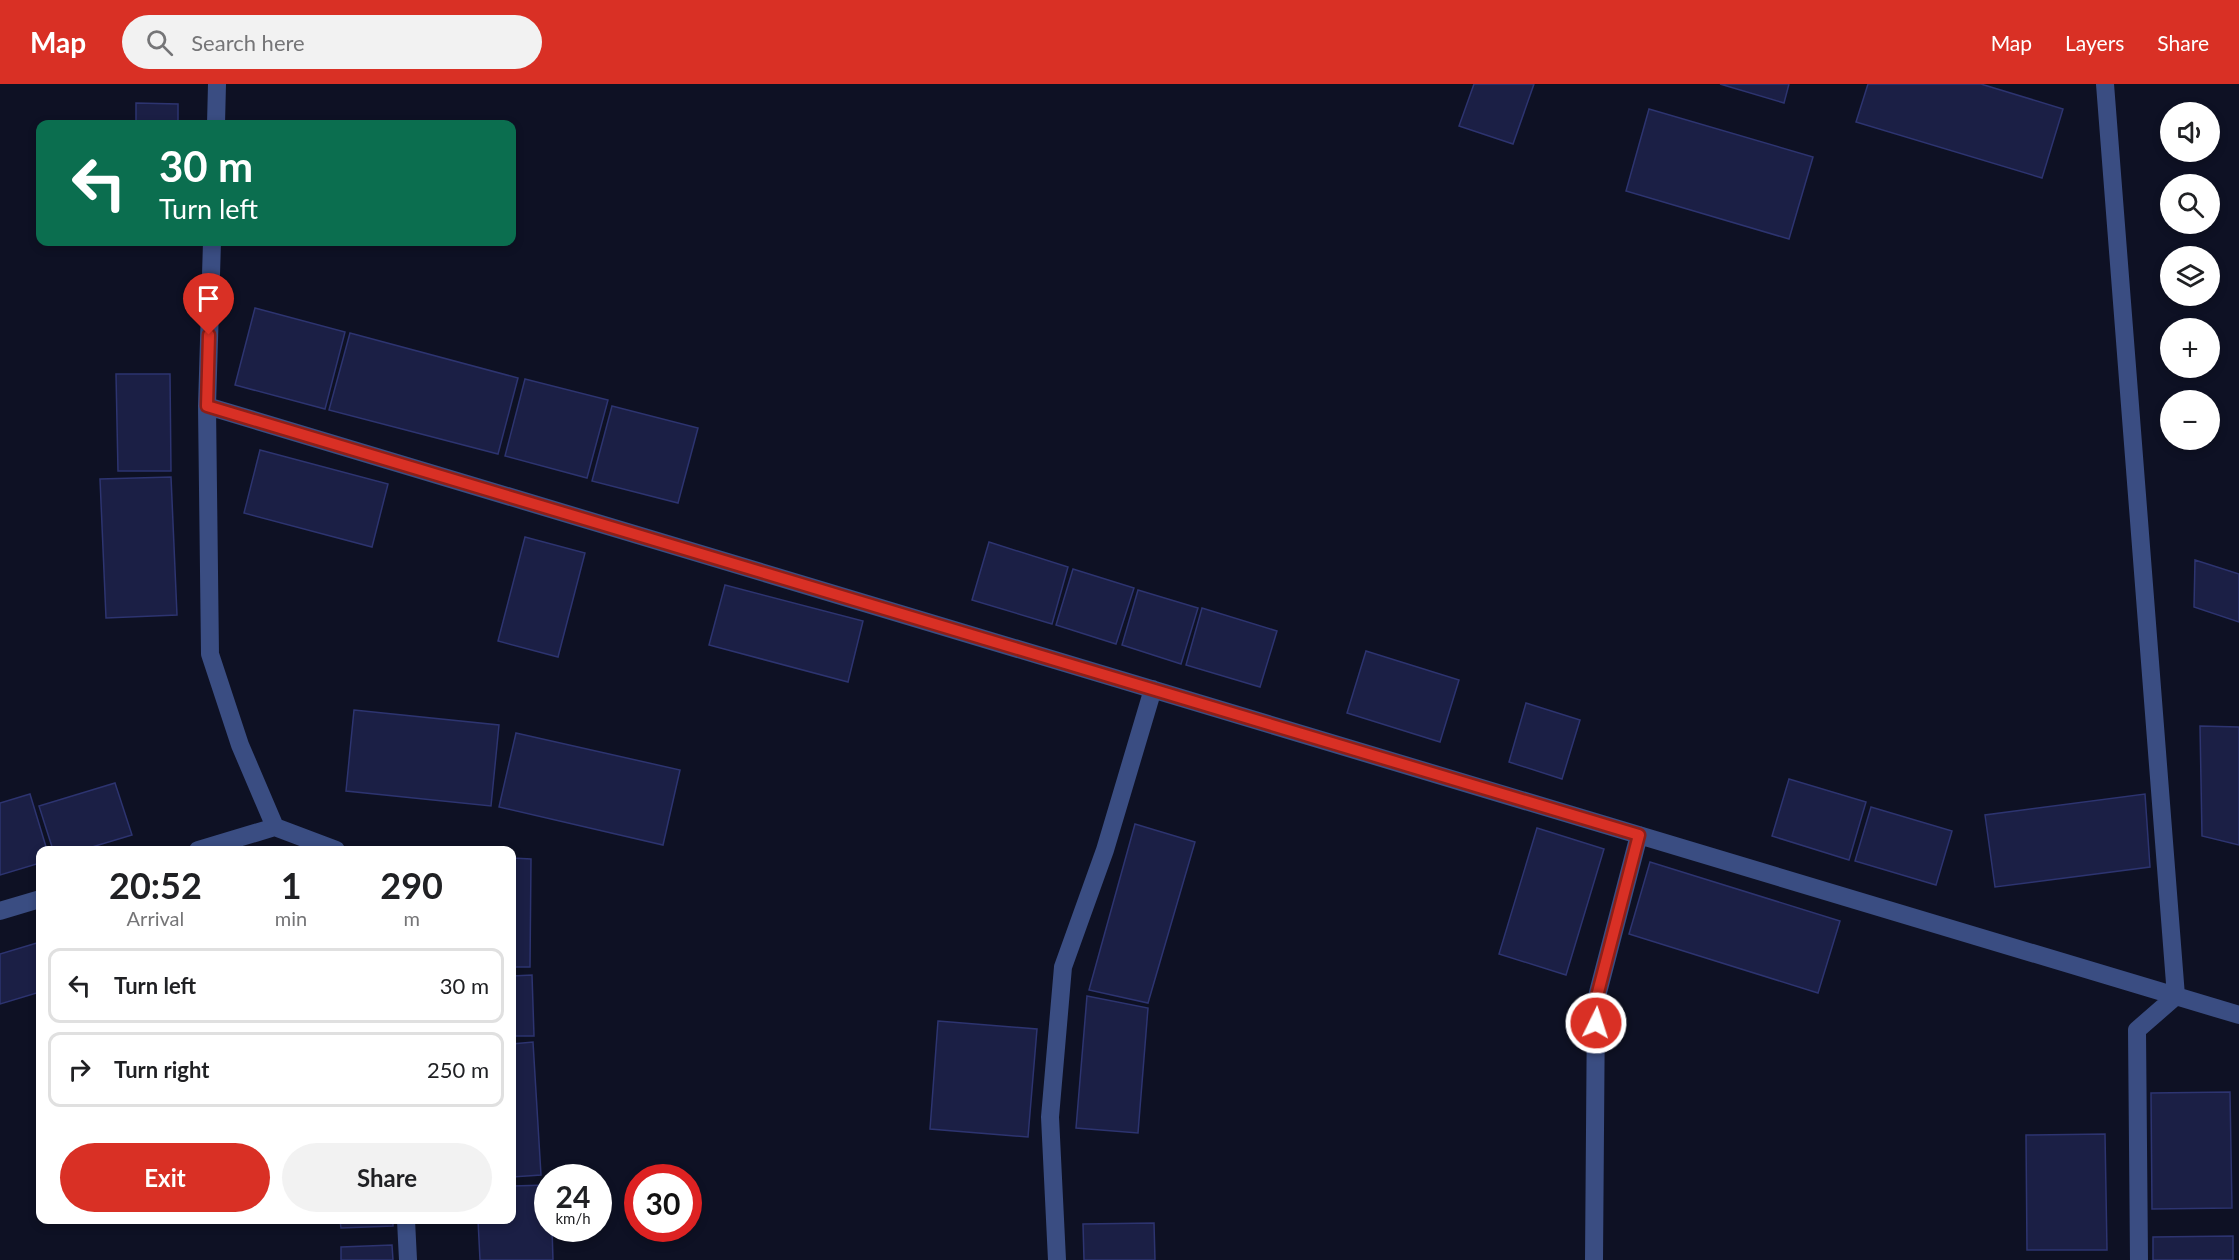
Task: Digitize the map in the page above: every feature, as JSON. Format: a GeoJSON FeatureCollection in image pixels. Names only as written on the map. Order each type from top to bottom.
{"type":"FeatureCollection","features":[{"type":"Feature","properties":{"kind":"street"},"geometry":{"type":"LineString","coordinates":[[216,120],[217,84]]}},
{"type":"Feature","properties":{"kind":"street"},"geometry":{"type":"LineString","coordinates":[[2105,84],[2176,996]]}},
{"type":"Feature","properties":{"kind":"street"},"geometry":{"type":"LineString","coordinates":[[212,246],[207,406],[210,654],[240,745],[275,827]]}},
{"type":"Feature","properties":{"kind":"street"},"geometry":{"type":"LineString","coordinates":[[207,406],[2239,1015]]}},
{"type":"Feature","properties":{"kind":"street"},"geometry":{"type":"LineString","coordinates":[[1057,1260],[1050,1117],[1063,967],[1105,850],[1153,689]]}},
{"type":"Feature","properties":{"kind":"street"},"geometry":{"type":"LineString","coordinates":[[211,846],[275,827],[325,846]]}},
{"type":"Feature","properties":{"kind":"street"},"geometry":{"type":"LineString","coordinates":[[1594,1260],[1596,1000],[1639,835]]}},
{"type":"Feature","properties":{"kind":"street"},"geometry":{"type":"LineString","coordinates":[[0,911],[36,899]]}},
{"type":"Feature","properties":{"kind":"street"},"geometry":{"type":"LineString","coordinates":[[2139,1260],[2137,1030],[2176,996]]}},
{"type":"Feature","properties":{"kind":"street"},"geometry":{"type":"LineString","coordinates":[[406,1224],[408,1260]]}},
{"type":"Feature","properties":{"kind":"building"},"geometry":{"type":"Polygon","coordinates":[[[1474,84],[1534,84],[1513,144],[1459,126],[1474,84]]]}},
{"type":"Feature","properties":{"kind":"building"},"geometry":{"type":"Polygon","coordinates":[[[1720,84],[1789,84],[1784,103],[1720,84]]]}},
{"type":"Feature","properties":{"kind":"building"},"geometry":{"type":"Polygon","coordinates":[[[1868,84],[1981,84],[2063,109],[2042,178],[1856,122],[1868,84]]]}},
{"type":"Feature","properties":{"kind":"building"},"geometry":{"type":"Polygon","coordinates":[[[136,103],[178,104],[178,120],[136,120],[136,103]]]}},
{"type":"Feature","properties":{"kind":"building"},"geometry":{"type":"Polygon","coordinates":[[[1649,109],[1813,157],[1789,239],[1626,191],[1649,109]]]}},
{"type":"Feature","properties":{"kind":"building"},"geometry":{"type":"Polygon","coordinates":[[[255,308],[345,332],[325,409],[235,385],[255,308]]]}},
{"type":"Feature","properties":{"kind":"building"},"geometry":{"type":"Polygon","coordinates":[[[350,333],[518,378],[498,454],[329,410],[350,333]]]}},
{"type":"Feature","properties":{"kind":"building"},"geometry":{"type":"Polygon","coordinates":[[[116,374],[170,374],[171,471],[118,471],[116,374]]]}},
{"type":"Feature","properties":{"kind":"building"},"geometry":{"type":"Polygon","coordinates":[[[525,379],[608,400],[587,478],[505,456],[525,379]]]}},
{"type":"Feature","properties":{"kind":"building"},"geometry":{"type":"Polygon","coordinates":[[[612,406],[698,428],[678,503],[592,481],[612,406]]]}},
{"type":"Feature","properties":{"kind":"building"},"geometry":{"type":"Polygon","coordinates":[[[260,450],[388,484],[372,547],[244,513],[260,450]]]}},
{"type":"Feature","properties":{"kind":"building"},"geometry":{"type":"Polygon","coordinates":[[[171,477],[177,615],[106,618],[100,479],[171,477]]]}},
{"type":"Feature","properties":{"kind":"building"},"geometry":{"type":"Polygon","coordinates":[[[525,537],[585,553],[558,657],[498,641],[525,537]]]}},
{"type":"Feature","properties":{"kind":"building"},"geometry":{"type":"Polygon","coordinates":[[[989,542],[1068,567],[1052,624],[972,600],[989,542]]]}},
{"type":"Feature","properties":{"kind":"building"},"geometry":{"type":"Polygon","coordinates":[[[2195,560],[2239,574],[2239,622],[2194,607],[2195,560]]]}},
{"type":"Feature","properties":{"kind":"building"},"geometry":{"type":"Polygon","coordinates":[[[1073,569],[1134,588],[1116,644],[1056,625],[1073,569]]]}},
{"type":"Feature","properties":{"kind":"building"},"geometry":{"type":"Polygon","coordinates":[[[725,585],[863,621],[848,682],[709,645],[725,585]]]}},
{"type":"Feature","properties":{"kind":"building"},"geometry":{"type":"Polygon","coordinates":[[[1138,590],[1198,608],[1181,664],[1122,645],[1138,590]]]}},
{"type":"Feature","properties":{"kind":"building"},"geometry":{"type":"Polygon","coordinates":[[[1202,608],[1277,631],[1260,687],[1186,665],[1202,608]]]}},
{"type":"Feature","properties":{"kind":"building"},"geometry":{"type":"Polygon","coordinates":[[[1366,651],[1459,680],[1440,742],[1347,713],[1366,651]]]}},
{"type":"Feature","properties":{"kind":"building"},"geometry":{"type":"Polygon","coordinates":[[[1526,703],[1580,720],[1562,779],[1509,762],[1526,703]]]}},
{"type":"Feature","properties":{"kind":"building"},"geometry":{"type":"Polygon","coordinates":[[[354,710],[499,725],[491,806],[346,791],[354,710]]]}},
{"type":"Feature","properties":{"kind":"building"},"geometry":{"type":"Polygon","coordinates":[[[2200,726],[2239,727],[2239,845],[2202,836],[2200,726]]]}},
{"type":"Feature","properties":{"kind":"building"},"geometry":{"type":"Polygon","coordinates":[[[516,733],[680,770],[663,845],[499,807],[516,733]]]}},
{"type":"Feature","properties":{"kind":"building"},"geometry":{"type":"Polygon","coordinates":[[[1789,779],[1866,802],[1849,860],[1772,836],[1789,779]]]}},
{"type":"Feature","properties":{"kind":"building"},"geometry":{"type":"Polygon","coordinates":[[[115,783],[132,835],[95,846],[52,846],[39,806],[115,783]]]}},
{"type":"Feature","properties":{"kind":"building"},"geometry":{"type":"Polygon","coordinates":[[[30,794],[46,846],[36,846],[36,864],[0,875],[0,803],[30,794]]]}},
{"type":"Feature","properties":{"kind":"building"},"geometry":{"type":"Polygon","coordinates":[[[2145,794],[2150,867],[1995,887],[1985,815],[2145,794]]]}},
{"type":"Feature","properties":{"kind":"building"},"geometry":{"type":"Polygon","coordinates":[[[1871,807],[1952,831],[1936,885],[1855,861],[1871,807]]]}},
{"type":"Feature","properties":{"kind":"building"},"geometry":{"type":"Polygon","coordinates":[[[1135,824],[1195,842],[1148,1003],[1089,990],[1135,824]]]}},
{"type":"Feature","properties":{"kind":"building"},"geometry":{"type":"Polygon","coordinates":[[[1537,828],[1604,849],[1566,975],[1499,954],[1537,828]]]}},
{"type":"Feature","properties":{"kind":"building"},"geometry":{"type":"Polygon","coordinates":[[[516,858],[531,859],[530,967],[516,967],[516,858]]]}},
{"type":"Feature","properties":{"kind":"building"},"geometry":{"type":"Polygon","coordinates":[[[1650,862],[1840,921],[1818,993],[1629,934],[1650,862]]]}},
{"type":"Feature","properties":{"kind":"building"},"geometry":{"type":"Polygon","coordinates":[[[36,943],[36,993],[0,1004],[0,954],[36,943]]]}},
{"type":"Feature","properties":{"kind":"building"},"geometry":{"type":"Polygon","coordinates":[[[532,975],[534,1036],[516,1036],[516,976],[532,975]]]}},
{"type":"Feature","properties":{"kind":"building"},"geometry":{"type":"Polygon","coordinates":[[[1087,996],[1148,1008],[1138,1133],[1076,1128],[1087,996]]]}},
{"type":"Feature","properties":{"kind":"building"},"geometry":{"type":"Polygon","coordinates":[[[938,1021],[1037,1029],[1028,1137],[930,1129],[938,1021]]]}},
{"type":"Feature","properties":{"kind":"building"},"geometry":{"type":"Polygon","coordinates":[[[533,1042],[540,1164],[534,1164],[534,1175],[516,1177],[516,1044],[533,1042]]]}},
{"type":"Feature","properties":{"kind":"building"},"geometry":{"type":"Polygon","coordinates":[[[2230,1092],[2232,1208],[2152,1209],[2151,1093],[2230,1092]]]}},
{"type":"Feature","properties":{"kind":"building"},"geometry":{"type":"Polygon","coordinates":[[[2105,1134],[2107,1250],[2027,1250],[2026,1135],[2105,1134]]]}},
{"type":"Feature","properties":{"kind":"building"},"geometry":{"type":"Polygon","coordinates":[[[534,1185],[534,1242],[552,1242],[553,1260],[480,1260],[478,1224],[516,1224],[516,1186],[534,1185]]]}},
{"type":"Feature","properties":{"kind":"building"},"geometry":{"type":"Polygon","coordinates":[[[1154,1223],[1155,1260],[1084,1260],[1083,1224],[1154,1223]]]}},
{"type":"Feature","properties":{"kind":"building"},"geometry":{"type":"Polygon","coordinates":[[[340,1224],[393,1224],[393,1226],[341,1228],[340,1224]]]}},
{"type":"Feature","properties":{"kind":"building"},"geometry":{"type":"Polygon","coordinates":[[[2233,1236],[2233,1260],[2153,1260],[2153,1237],[2233,1236]]]}},
{"type":"Feature","properties":{"kind":"building"},"geometry":{"type":"Polygon","coordinates":[[[392,1245],[393,1260],[341,1260],[341,1247],[392,1245]]]}},
{"type":"Feature","properties":{"kind":"route"},"geometry":{"type":"LineString","coordinates":[[209,335],[207,406],[1639,835],[1596,1000],[1596,1023]]}}]}
